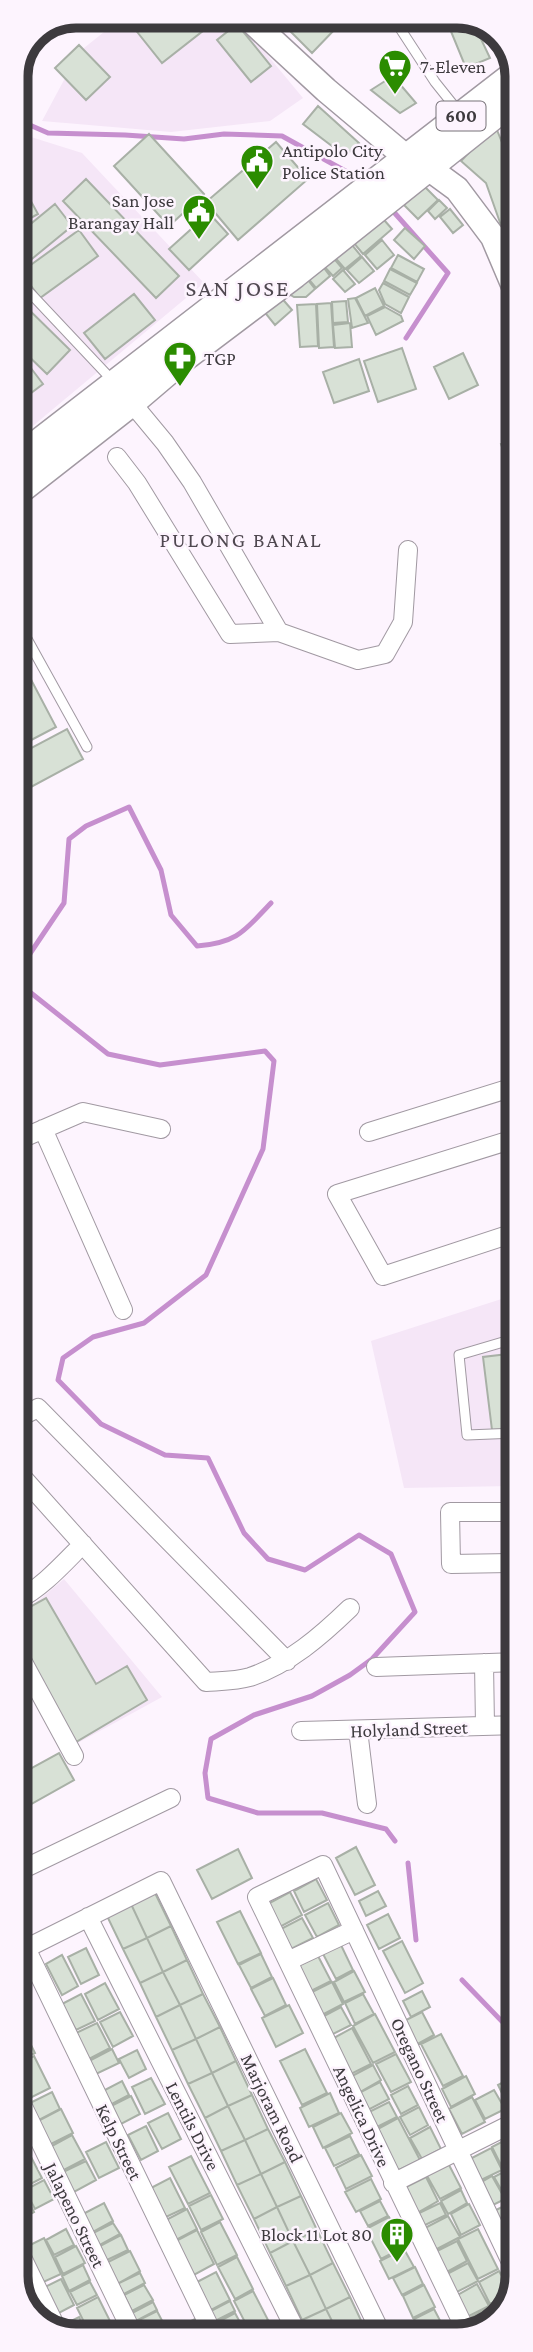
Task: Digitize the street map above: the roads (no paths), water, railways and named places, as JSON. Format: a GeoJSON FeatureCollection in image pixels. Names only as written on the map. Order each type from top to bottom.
{"type":"FeatureCollection","features":[{"type":"Feature","properties":{"kind":"main road","name":"600"},"geometry":{"type":"LineString","coordinates":[[417,163],[462,116],[505,83]]}},
{"type":"Feature","properties":{"kind":"main road","name":"600"},"geometry":{"type":"LineString","coordinates":[[28,481],[123,392],[379,182],[417,163],[505,104]]}},
{"type":"Feature","properties":{"kind":"main road","name":"600"},"geometry":{"type":"LineString","coordinates":[[28,443],[123,392]]}},
{"type":"Feature","properties":{"kind":"street"},"geometry":{"type":"LineString","coordinates":[[259,28],[326,90],[417,163],[457,189],[493,237],[505,265]]}},
{"type":"Feature","properties":{"kind":"street"},"geometry":{"type":"LineString","coordinates":[[123,392],[166,443],[192,482],[279,632]]}},
{"type":"Feature","properties":{"kind":"street"},"geometry":{"type":"LineString","coordinates":[[117,457],[137,483],[230,634],[279,632],[358,660],[385,654],[403,622],[408,550]]}},
{"type":"Feature","properties":{"kind":"street"},"geometry":{"type":"LineString","coordinates":[[369,1132],[505,1090]]}},
{"type":"Feature","properties":{"kind":"street"},"geometry":{"type":"LineString","coordinates":[[28,1136],[83,1112],[160,1129]]}},
{"type":"Feature","properties":{"kind":"street"},"geometry":{"type":"LineString","coordinates":[[43,1129],[123,1310]]}},
{"type":"Feature","properties":{"kind":"street"},"geometry":{"type":"LineString","coordinates":[[505,1142],[337,1194],[383,1276],[505,1236]]}},
{"type":"Feature","properties":{"kind":"street"},"geometry":{"type":"LineString","coordinates":[[28,1413],[38,1408],[287,1661]]}},
{"type":"Feature","properties":{"kind":"street"},"geometry":{"type":"LineString","coordinates":[[28,1483],[206,1682],[249,1677],[287,1661],[329,1629],[350,1608]]}},
{"type":"Feature","properties":{"kind":"street"},"geometry":{"type":"LineString","coordinates":[[505,1512],[450,1512],[451,1564],[505,1563]]}},
{"type":"Feature","properties":{"kind":"street"},"geometry":{"type":"LineString","coordinates":[[28,1595],[83,1544]]}},
{"type":"Feature","properties":{"kind":"street"},"geometry":{"type":"LineString","coordinates":[[376,1667],[505,1662]]}},
{"type":"Feature","properties":{"kind":"street"},"geometry":{"type":"LineString","coordinates":[[484,1663],[485,1726]]}},
{"type":"Feature","properties":{"kind":"street"},"geometry":{"type":"LineString","coordinates":[[28,1673],[74,1756]]}},
{"type":"Feature","properties":{"kind":"street","name":"Holyland Street"},"geometry":{"type":"LineString","coordinates":[[301,1731],[505,1725]]}},
{"type":"Feature","properties":{"kind":"street"},"geometry":{"type":"LineString","coordinates":[[358,1730],[368,1804]]}},
{"type":"Feature","properties":{"kind":"street"},"geometry":{"type":"LineString","coordinates":[[28,1867],[171,1798]]}},
{"type":"Feature","properties":{"kind":"street","name":"Oregano Street"},"geometry":{"type":"LineString","coordinates":[[257,1897],[323,1865],[505,2250]]}},
{"type":"Feature","properties":{"kind":"street","name":"Marjoram Road"},"geometry":{"type":"LineString","coordinates":[[88,1917],[161,1881],[377,2324]]}},
{"type":"Feature","properties":{"kind":"street","name":"Angelica Drive"},"geometry":{"type":"LineString","coordinates":[[257,1897],[462,2323]]}},
{"type":"Feature","properties":{"kind":"street"},"geometry":{"type":"LineString","coordinates":[[28,1947],[88,1917]]}},
{"type":"Feature","properties":{"kind":"street","name":"Lentils Drive"},"geometry":{"type":"LineString","coordinates":[[88,1917],[292,2324]]}},
{"type":"Feature","properties":{"kind":"street"},"geometry":{"type":"LineString","coordinates":[[288,1961],[354,1930]]}},
{"type":"Feature","properties":{"kind":"street","name":"Kelp Street"},"geometry":{"type":"LineString","coordinates":[[28,1964],[208,2324]]}},
{"type":"Feature","properties":{"kind":"street","name":"Jalapeno Street"},"geometry":{"type":"LineString","coordinates":[[28,2117],[128,2324]]}},
{"type":"Feature","properties":{"kind":"street"},"geometry":{"type":"LineString","coordinates":[[393,2183],[505,2127]]}},
{"type":"Feature","properties":{"kind":"street"},"geometry":{"type":"LineString","coordinates":[[28,2270],[51,2317]]}},
{"type":"Feature","properties":{"kind":"lane"},"geometry":{"type":"LineString","coordinates":[[400,28],[435,82],[462,116]]}},
{"type":"Feature","properties":{"kind":"lane"},"geometry":{"type":"LineString","coordinates":[[28,291],[123,392]]}},
{"type":"Feature","properties":{"kind":"lane"},"geometry":{"type":"LineString","coordinates":[[28,641],[87,747]]}},
{"type":"Feature","properties":{"kind":"lane"},"geometry":{"type":"LineString","coordinates":[[505,1342],[459,1355],[467,1436],[505,1434]]}},
{"type":"Feature","properties":{"kind":"waterway"},"geometry":{"type":"LineString","coordinates":[[28,124],[48,133],[184,139],[224,134],[282,136],[349,173]]}},
{"type":"Feature","properties":{"kind":"waterway"},"geometry":{"type":"LineString","coordinates":[[392,210],[448,273],[406,338]]}},
{"type":"Feature","properties":{"kind":"waterway"},"geometry":{"type":"LineString","coordinates":[[28,957],[64,903],[69,839],[86,826],[129,807],[161,870],[171,915],[197,946],[222,942],[240,934],[271,903]]}},
{"type":"Feature","properties":{"kind":"waterway"},"geometry":{"type":"LineString","coordinates":[[28,991],[108,1054],[160,1065],[265,1051],[274,1061],[263,1149],[206,1275],[144,1323],[93,1337],[63,1358],[58,1380],[101,1424],[165,1455],[208,1458],[244,1533],[268,1559],[305,1570],[359,1535],[391,1554],[415,1612],[372,1659],[350,1675],[312,1696],[254,1715],[211,1739],[205,1773],[208,1798],[258,1813],[322,1813],[386,1829],[395,1841]]}},
{"type":"Feature","properties":{"kind":"waterway"},"geometry":{"type":"LineString","coordinates":[[408,1863],[416,1940]]}},
{"type":"Feature","properties":{"kind":"waterway"},"geometry":{"type":"LineString","coordinates":[[462,1980],[505,2025]]}},
{"type":"Feature","properties":{"kind":"place","name":"7-Eleven"},"geometry":{"type":"Point","coordinates":[395,96]}},
{"type":"Feature","properties":{"kind":"place","name":"Antipolo City Police Station"},"geometry":{"type":"Point","coordinates":[257,191]}},
{"type":"Feature","properties":{"kind":"place","name":"San Jose Barangay Hall"},"geometry":{"type":"Point","coordinates":[199,241]}},
{"type":"Feature","properties":{"kind":"place","name":"TGP"},"geometry":{"type":"Point","coordinates":[180,388]}},
{"type":"Feature","properties":{"kind":"place","name":"Block 11 Lot 80"},"geometry":{"type":"Point","coordinates":[397,2264]}},
{"type":"Feature","properties":{"kind":"district","name":"SAN JOSE"},"geometry":{"type":"Point","coordinates":[238,288]}},
{"type":"Feature","properties":{"kind":"district","name":"PULONG BANAL"},"geometry":{"type":"Point","coordinates":[241,540]}}]}
